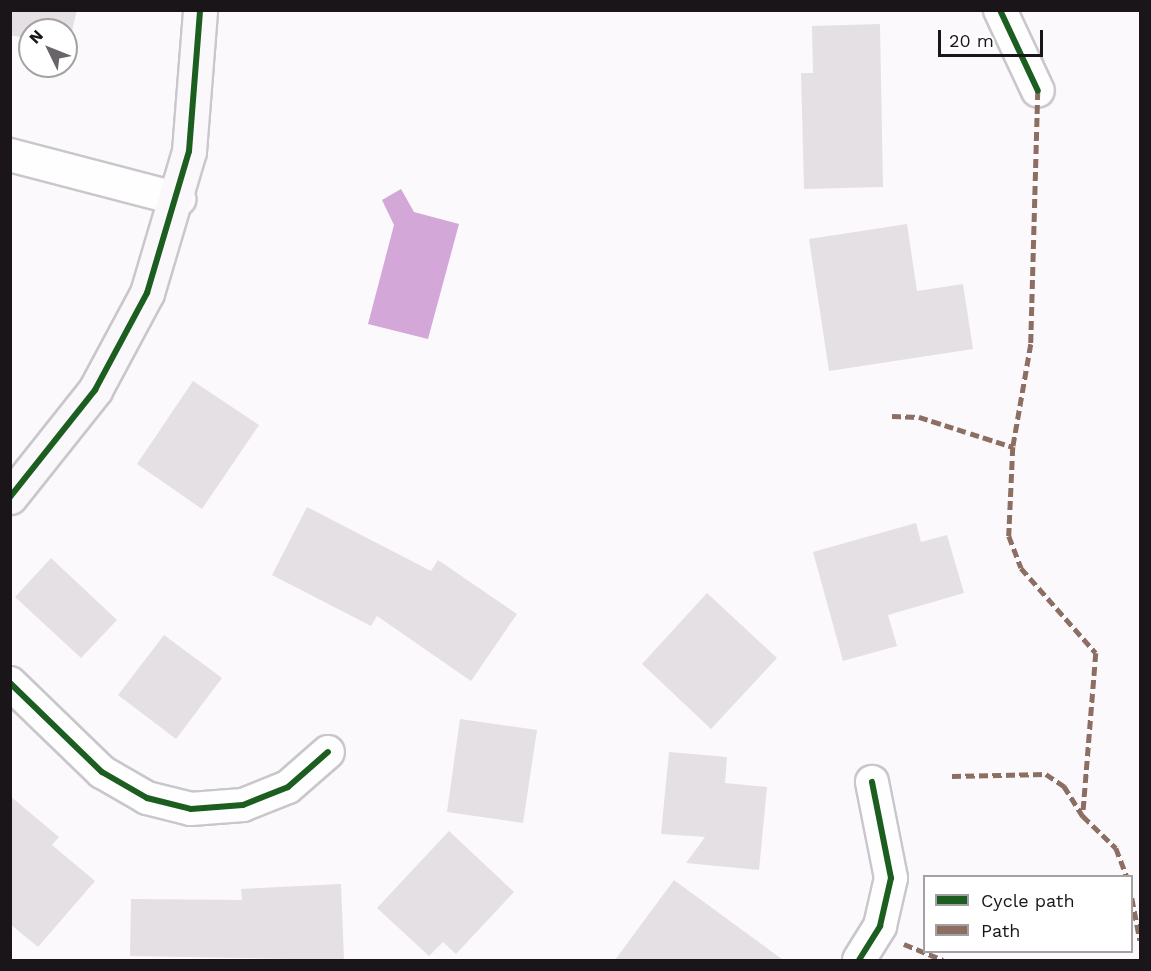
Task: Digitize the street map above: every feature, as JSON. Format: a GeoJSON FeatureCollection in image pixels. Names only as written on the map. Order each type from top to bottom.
{"type":"FeatureCollection","features":[{"type":"Feature","properties":{"kind":"street"},"geometry":{"type":"LineString","coordinates":[[10,497],[54,447],[123,343],[147,293],[179,199],[195,109],[200,10]]}},
{"type":"Feature","properties":{"kind":"street"},"geometry":{"type":"LineString","coordinates":[[1000,10],[1038,91]]}},
{"type":"Feature","properties":{"kind":"street"},"geometry":{"type":"LineString","coordinates":[[10,155],[179,199]]}},
{"type":"Feature","properties":{"kind":"street"},"geometry":{"type":"LineString","coordinates":[[10,683],[102,772],[147,798],[191,809],[243,805],[288,787],[328,752]]}},
{"type":"Feature","properties":{"kind":"street"},"geometry":{"type":"LineString","coordinates":[[859,960],[880,926],[891,879],[872,782]]}},
{"type":"Feature","properties":{"kind":"shaded area"},"geometry":{"type":"Polygon","coordinates":[[[401,189],[414,212],[459,224],[428,339],[368,324],[394,225],[382,200],[401,189]]]}},
{"type":"Feature","properties":{"kind":"building"},"geometry":{"type":"Polygon","coordinates":[[[10,10],[77,10],[75,18],[18,18],[18,37],[10,35],[10,10]]]}},
{"type":"Feature","properties":{"kind":"building"},"geometry":{"type":"Polygon","coordinates":[[[880,24],[883,187],[804,189],[801,73],[813,73],[812,26],[880,24]]]}},
{"type":"Feature","properties":{"kind":"building"},"geometry":{"type":"Polygon","coordinates":[[[907,224],[917,291],[963,284],[973,349],[829,371],[809,239],[907,224]]]}},
{"type":"Feature","properties":{"kind":"building"},"geometry":{"type":"Polygon","coordinates":[[[193,381],[259,425],[202,509],[137,464],[193,381]]]}},
{"type":"Feature","properties":{"kind":"building"},"geometry":{"type":"Polygon","coordinates":[[[307,507],[431,571],[438,560],[517,614],[471,681],[377,616],[371,626],[272,575],[307,507]]]}},
{"type":"Feature","properties":{"kind":"building"},"geometry":{"type":"Polygon","coordinates":[[[916,523],[921,542],[947,535],[964,593],[888,615],[897,646],[843,661],[813,552],[916,523]]]}},
{"type":"Feature","properties":{"kind":"building"},"geometry":{"type":"Polygon","coordinates":[[[51,558],[117,620],[81,658],[15,597],[51,558]]]}},
{"type":"Feature","properties":{"kind":"building"},"geometry":{"type":"Polygon","coordinates":[[[707,593],[777,658],[711,729],[642,664],[707,593]]]}},
{"type":"Feature","properties":{"kind":"building"},"geometry":{"type":"Polygon","coordinates":[[[164,635],[222,678],[176,739],[118,695],[164,635]]]}},
{"type":"Feature","properties":{"kind":"building"},"geometry":{"type":"Polygon","coordinates":[[[460,719],[537,730],[523,823],[447,812],[460,719]]]}},
{"type":"Feature","properties":{"kind":"building"},"geometry":{"type":"Polygon","coordinates":[[[669,752],[727,757],[725,783],[767,787],[759,870],[686,863],[705,837],[661,834],[669,752]]]}},
{"type":"Feature","properties":{"kind":"building"},"geometry":{"type":"Polygon","coordinates":[[[10,796],[59,837],[52,845],[95,881],[38,947],[10,924],[10,796]]]}},
{"type":"Feature","properties":{"kind":"building"},"geometry":{"type":"Polygon","coordinates":[[[449,831],[514,892],[456,954],[443,942],[429,956],[377,908],[449,831]]]}},
{"type":"Feature","properties":{"kind":"building"},"geometry":{"type":"Polygon","coordinates":[[[674,880],[783,960],[615,960],[674,880]]]}},
{"type":"Feature","properties":{"kind":"building"},"geometry":{"type":"Polygon","coordinates":[[[341,884],[344,960],[130,956],[131,899],[242,900],[241,889],[341,884]]]}},
{"type":"Feature","properties":{"kind":"marked path"},"geometry":{"type":"LineString","coordinates":[[1038,91],[1031,344],[1013,447],[1009,536],[1021,568],[1096,653],[1083,816]]}},
{"type":"Feature","properties":{"kind":"marked path"},"geometry":{"type":"LineString","coordinates":[[892,416],[919,417],[1013,447]]}},
{"type":"Feature","properties":{"kind":"marked path"},"geometry":{"type":"LineString","coordinates":[[952,776],[1046,774],[1064,786],[1083,816],[1116,848],[1127,875]]}},
{"type":"Feature","properties":{"kind":"marked path"},"geometry":{"type":"LineString","coordinates":[[1133,903],[1140,940]]}},
{"type":"Feature","properties":{"kind":"marked path"},"geometry":{"type":"LineString","coordinates":[[904,944],[923,952]]}},
{"type":"Feature","properties":{"kind":"marked path"},"geometry":{"type":"LineString","coordinates":[[926,953],[943,960]]}},
{"type":"Feature","properties":{"kind":"cycle path"},"geometry":{"type":"LineString","coordinates":[[10,497],[95,390],[147,293],[189,151],[200,10]]}},
{"type":"Feature","properties":{"kind":"cycle path"},"geometry":{"type":"LineString","coordinates":[[1000,10],[1038,91]]}},
{"type":"Feature","properties":{"kind":"cycle path"},"geometry":{"type":"LineString","coordinates":[[10,683],[102,772],[147,798],[191,809],[243,805],[288,787],[328,752]]}},
{"type":"Feature","properties":{"kind":"cycle path"},"geometry":{"type":"LineString","coordinates":[[859,960],[880,926],[891,878],[872,782]]}}]}
